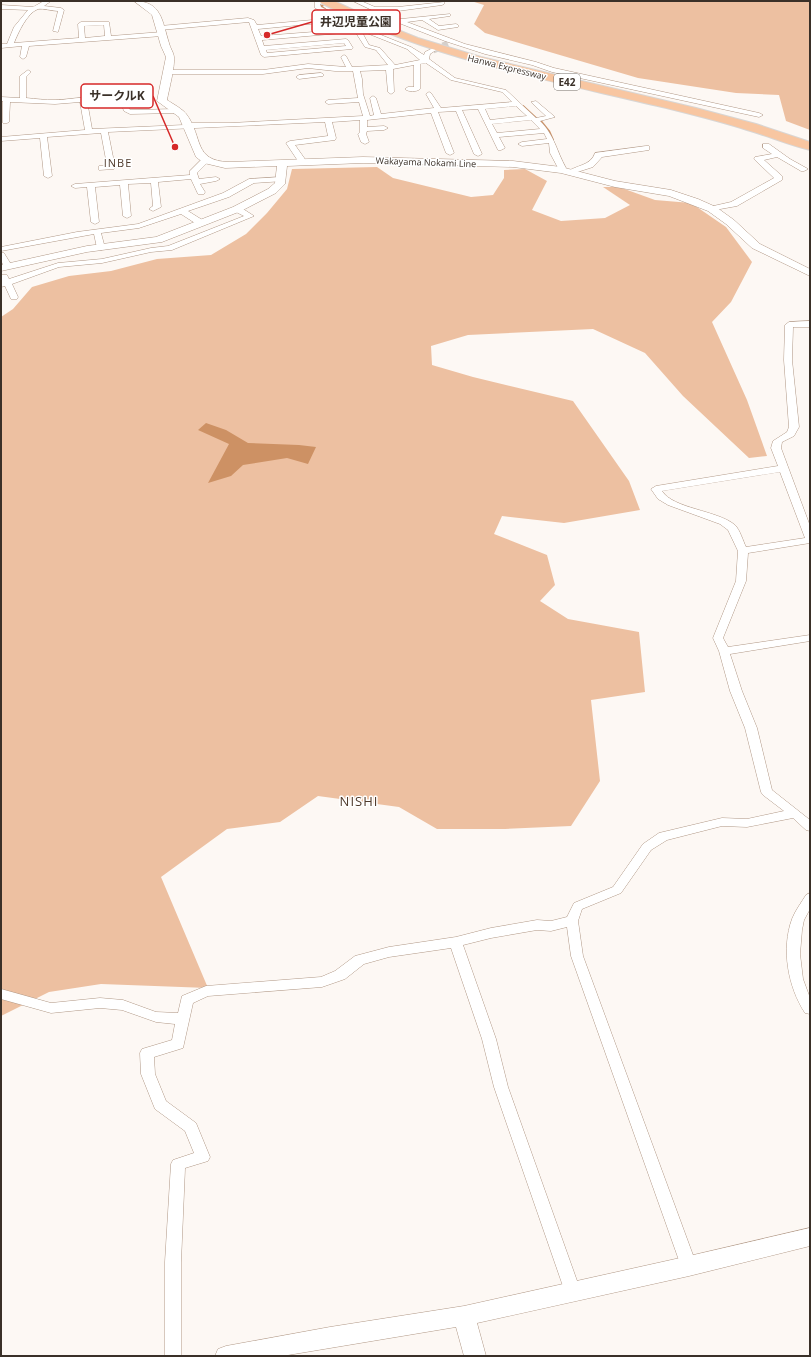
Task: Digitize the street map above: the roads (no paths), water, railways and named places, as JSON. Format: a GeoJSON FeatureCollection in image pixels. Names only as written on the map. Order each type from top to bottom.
{"type":"FeatureCollection","features":[{"type":"Feature","properties":{"kind":"highway","name":"Hanwa Expressway"},"geometry":{"type":"LineString","coordinates":[[327,1],[396,29],[454,49],[533,70],[728,115],[810,140]]}},
{"type":"Feature","properties":{"kind":"highway","name":"Hanwa Expressway"},"geometry":{"type":"LineString","coordinates":[[327,1],[390,31],[450,52],[529,73],[730,121],[810,146]]}},
{"type":"Feature","properties":{"kind":"main road"},"geometry":{"type":"LineString","coordinates":[[138,1],[154,11],[170,57],[162,101],[183,116],[201,157],[206,161]]}},
{"type":"Feature","properties":{"kind":"main road","name":"Wakayama Nokami Line"},"geometry":{"type":"LineString","coordinates":[[206,161],[212,164],[229,165],[371,160],[513,164],[566,171],[615,184],[671,193],[694,201],[712,209],[730,222],[756,246],[810,273]]}},
{"type":"Feature","properties":{"kind":"main road"},"geometry":{"type":"LineString","coordinates":[[4,267],[55,261],[101,248],[149,246],[158,240],[237,209],[272,191],[280,184],[282,164]]}},
{"type":"Feature","properties":{"kind":"main road"},"geometry":{"type":"LineString","coordinates":[[226,1356],[330,1337],[464,1316],[689,1266],[810,1237]]}},
{"type":"Feature","properties":{"kind":"main road"},"geometry":{"type":"LineString","coordinates":[[464,1316],[475,1356]]}},
{"type":"Feature","properties":{"kind":"street"},"geometry":{"type":"LineString","coordinates":[[10,44],[17,27],[31,11],[48,1]]}},
{"type":"Feature","properties":{"kind":"street"},"geometry":{"type":"LineString","coordinates":[[327,1],[317,3],[318,8],[340,20],[409,48],[424,60],[454,79],[504,91],[546,131],[554,153],[562,168],[566,171],[590,165],[598,158],[598,155],[646,148]]}},
{"type":"Feature","properties":{"kind":"street"},"geometry":{"type":"LineString","coordinates":[[356,1],[450,43],[501,57],[544,66],[552,70],[759,115]]}},
{"type":"Feature","properties":{"kind":"street"},"geometry":{"type":"LineString","coordinates":[[399,1],[408,7]]}},
{"type":"Feature","properties":{"kind":"street"},"geometry":{"type":"LineString","coordinates":[[373,9],[443,3]]}},
{"type":"Feature","properties":{"kind":"street"},"geometry":{"type":"LineString","coordinates":[[2,8],[61,10],[56,31]]}},
{"type":"Feature","properties":{"kind":"street"},"geometry":{"type":"LineString","coordinates":[[400,21],[448,15]]}},
{"type":"Feature","properties":{"kind":"street"},"geometry":{"type":"LineString","coordinates":[[423,18],[438,28],[456,26]]}},
{"type":"Feature","properties":{"kind":"street"},"geometry":{"type":"LineString","coordinates":[[1,46],[10,44],[108,38],[248,20],[252,21],[264,55],[350,48],[346,41],[262,48]]}},
{"type":"Feature","properties":{"kind":"street"},"geometry":{"type":"LineString","coordinates":[[254,27],[340,20]]}},
{"type":"Feature","properties":{"kind":"street"},"geometry":{"type":"LineString","coordinates":[[82,40],[81,24],[107,23],[108,38]]}},
{"type":"Feature","properties":{"kind":"street"},"geometry":{"type":"LineString","coordinates":[[364,30],[358,33],[367,46],[378,49],[391,67],[391,92]]}},
{"type":"Feature","properties":{"kind":"street"},"geometry":{"type":"LineString","coordinates":[[258,38],[340,32]]}},
{"type":"Feature","properties":{"kind":"street"},"geometry":{"type":"LineString","coordinates":[[23,57],[26,43]]}},
{"type":"Feature","properties":{"kind":"street"},"geometry":{"type":"LineString","coordinates":[[408,89],[417,89],[426,54],[433,50]]}},
{"type":"Feature","properties":{"kind":"street"},"geometry":{"type":"LineString","coordinates":[[344,57],[359,79],[365,118],[362,134],[365,142]]}},
{"type":"Feature","properties":{"kind":"street"},"geometry":{"type":"LineString","coordinates":[[168,72],[263,72],[308,66],[353,69],[391,67],[424,60]]}},
{"type":"Feature","properties":{"kind":"street"},"geometry":{"type":"LineString","coordinates":[[299,77],[323,78],[318,69],[320,67]]}},
{"type":"Feature","properties":{"kind":"street"},"geometry":{"type":"LineString","coordinates":[[23,100],[23,76],[28,72]]}},
{"type":"Feature","properties":{"kind":"street"},"geometry":{"type":"LineString","coordinates":[[483,86],[499,106]]}},
{"type":"Feature","properties":{"kind":"street"},"geometry":{"type":"LineString","coordinates":[[429,94],[436,110],[450,153]]}},
{"type":"Feature","properties":{"kind":"street"},"geometry":{"type":"LineString","coordinates":[[4,122],[4,99],[55,102],[104,98],[123,99],[126,110],[136,113],[176,111]]}},
{"type":"Feature","properties":{"kind":"street"},"geometry":{"type":"LineString","coordinates":[[373,98],[378,117]]}},
{"type":"Feature","properties":{"kind":"street"},"geometry":{"type":"LineString","coordinates":[[83,100],[89,132]]}},
{"type":"Feature","properties":{"kind":"street"},"geometry":{"type":"LineString","coordinates":[[328,102],[362,100]]}},
{"type":"Feature","properties":{"kind":"street"},"geometry":{"type":"LineString","coordinates":[[488,122],[551,117],[534,102]]}},
{"type":"Feature","properties":{"kind":"street"},"geometry":{"type":"LineString","coordinates":[[1,139],[104,130],[365,118],[436,110],[518,104]]}},
{"type":"Feature","properties":{"kind":"street"},"geometry":{"type":"LineString","coordinates":[[480,106],[501,148]]}},
{"type":"Feature","properties":{"kind":"street"},"geometry":{"type":"LineString","coordinates":[[458,108],[478,154]]}},
{"type":"Feature","properties":{"kind":"street"},"geometry":{"type":"LineString","coordinates":[[303,162],[290,143],[331,141],[332,138],[328,119]]}},
{"type":"Feature","properties":{"kind":"street"},"geometry":{"type":"LineString","coordinates":[[363,129],[384,128]]}},
{"type":"Feature","properties":{"kind":"street"},"geometry":{"type":"LineString","coordinates":[[102,168],[111,167],[104,130]]}},
{"type":"Feature","properties":{"kind":"street"},"geometry":{"type":"LineString","coordinates":[[494,135],[546,131]]}},
{"type":"Feature","properties":{"kind":"street"},"geometry":{"type":"LineString","coordinates":[[44,135],[48,176]]}},
{"type":"Feature","properties":{"kind":"street"},"geometry":{"type":"LineString","coordinates":[[522,144],[551,142]]}},
{"type":"Feature","properties":{"kind":"street"},"geometry":{"type":"LineString","coordinates":[[766,146],[791,163],[804,169]]}},
{"type":"Feature","properties":{"kind":"street"},"geometry":{"type":"LineString","coordinates":[[712,209],[734,204],[779,178],[758,159],[778,154]]}},
{"type":"Feature","properties":{"kind":"street"},"geometry":{"type":"LineString","coordinates":[[201,192],[195,180],[193,171],[206,161]]}},
{"type":"Feature","properties":{"kind":"street"},"geometry":{"type":"LineString","coordinates":[[74,186],[154,180],[216,179]]}},
{"type":"Feature","properties":{"kind":"street"},"geometry":{"type":"LineString","coordinates":[[1,249],[97,231],[139,226],[226,194],[252,181],[281,179]]}},
{"type":"Feature","properties":{"kind":"street"},"geometry":{"type":"LineString","coordinates":[[153,209],[157,207],[154,180]]}},
{"type":"Feature","properties":{"kind":"street"},"geometry":{"type":"LineString","coordinates":[[124,182],[127,216]]}},
{"type":"Feature","properties":{"kind":"street"},"geometry":{"type":"LineString","coordinates":[[91,184],[95,222]]}},
{"type":"Feature","properties":{"kind":"street"},"geometry":{"type":"LineString","coordinates":[[4,285],[55,261],[102,261],[149,246],[168,248],[250,216],[237,209]]}},
{"type":"Feature","properties":{"kind":"street"},"geometry":{"type":"LineString","coordinates":[[182,211],[201,223]]}},
{"type":"Feature","properties":{"kind":"street"},"geometry":{"type":"LineString","coordinates":[[97,231],[101,248]]}},
{"type":"Feature","properties":{"kind":"street"},"geometry":{"type":"LineString","coordinates":[[1,255],[4,267]]}},
{"type":"Feature","properties":{"kind":"street"},"geometry":{"type":"LineString","coordinates":[[1,278],[4,277],[4,285],[14,297]]}},
{"type":"Feature","properties":{"kind":"street"},"geometry":{"type":"LineString","coordinates":[[743,551],[810,540],[776,448],[778,441],[791,434],[794,428],[788,360],[789,325],[810,324]]}},
{"type":"Feature","properties":{"kind":"street"},"geometry":{"type":"LineString","coordinates":[[784,468],[656,489],[661,497],[671,503],[723,522],[732,528],[743,551],[741,581],[718,638],[724,651],[736,691],[751,728],[767,792],[795,813],[810,827]]}},
{"type":"Feature","properties":{"kind":"street"},"geometry":{"type":"LineString","coordinates":[[724,651],[810,638]]}},
{"type":"Feature","properties":{"kind":"street"},"geometry":{"type":"LineString","coordinates":[[689,1266],[577,956],[572,921],[578,906],[617,890],[647,847],[663,836],[722,822],[746,823],[795,813]]}},
{"type":"Feature","properties":{"kind":"street"},"geometry":{"type":"LineString","coordinates":[[810,898],[798,920],[794,954],[796,983],[806,1005],[810,1010]]}},
{"type":"Feature","properties":{"kind":"street"},"geometry":{"type":"LineString","coordinates":[[173,1356],[173,1262],[178,1164],[203,1157],[191,1127],[160,1104],[148,1074],[147,1053],[178,1044],[187,1000],[206,991],[322,982],[340,975],[360,960],[389,952],[456,942],[491,933],[537,925],[551,926],[572,921]]}},
{"type":"Feature","properties":{"kind":"street"},"geometry":{"type":"LineString","coordinates":[[456,942],[490,1039],[501,1087],[573,1292]]}},
{"type":"Feature","properties":{"kind":"street"},"geometry":{"type":"LineString","coordinates":[[1,994],[51,1008],[100,1002],[123,1006],[156,1017],[182,1019]]}},
{"type":"Feature","properties":{"kind":"waterway"},"geometry":{"type":"LineString","coordinates":[[326,10],[321,6],[330,1]]}},
{"type":"Feature","properties":{"kind":"waterway"},"geometry":{"type":"LineString","coordinates":[[523,106],[536,118]]}},
{"type":"Feature","properties":{"kind":"waterway"},"geometry":{"type":"LineString","coordinates":[[541,121],[549,131],[553,140]]}},
{"type":"Feature","properties":{"kind":"tunnel"},"geometry":{"type":"LineString","coordinates":[[433,50],[448,44]]}},
{"type":"Feature","properties":{"kind":"place","name":"井辺児童公園"},"geometry":{"type":"Point","coordinates":[267,35]}},
{"type":"Feature","properties":{"kind":"place","name":"サークルK"},"geometry":{"type":"Point","coordinates":[175,147]}},
{"type":"Feature","properties":{"kind":"district","name":"INBE"},"geometry":{"type":"Point","coordinates":[118,162]}},
{"type":"Feature","properties":{"kind":"district","name":"NISHI"},"geometry":{"type":"Point","coordinates":[359,801]}}]}
